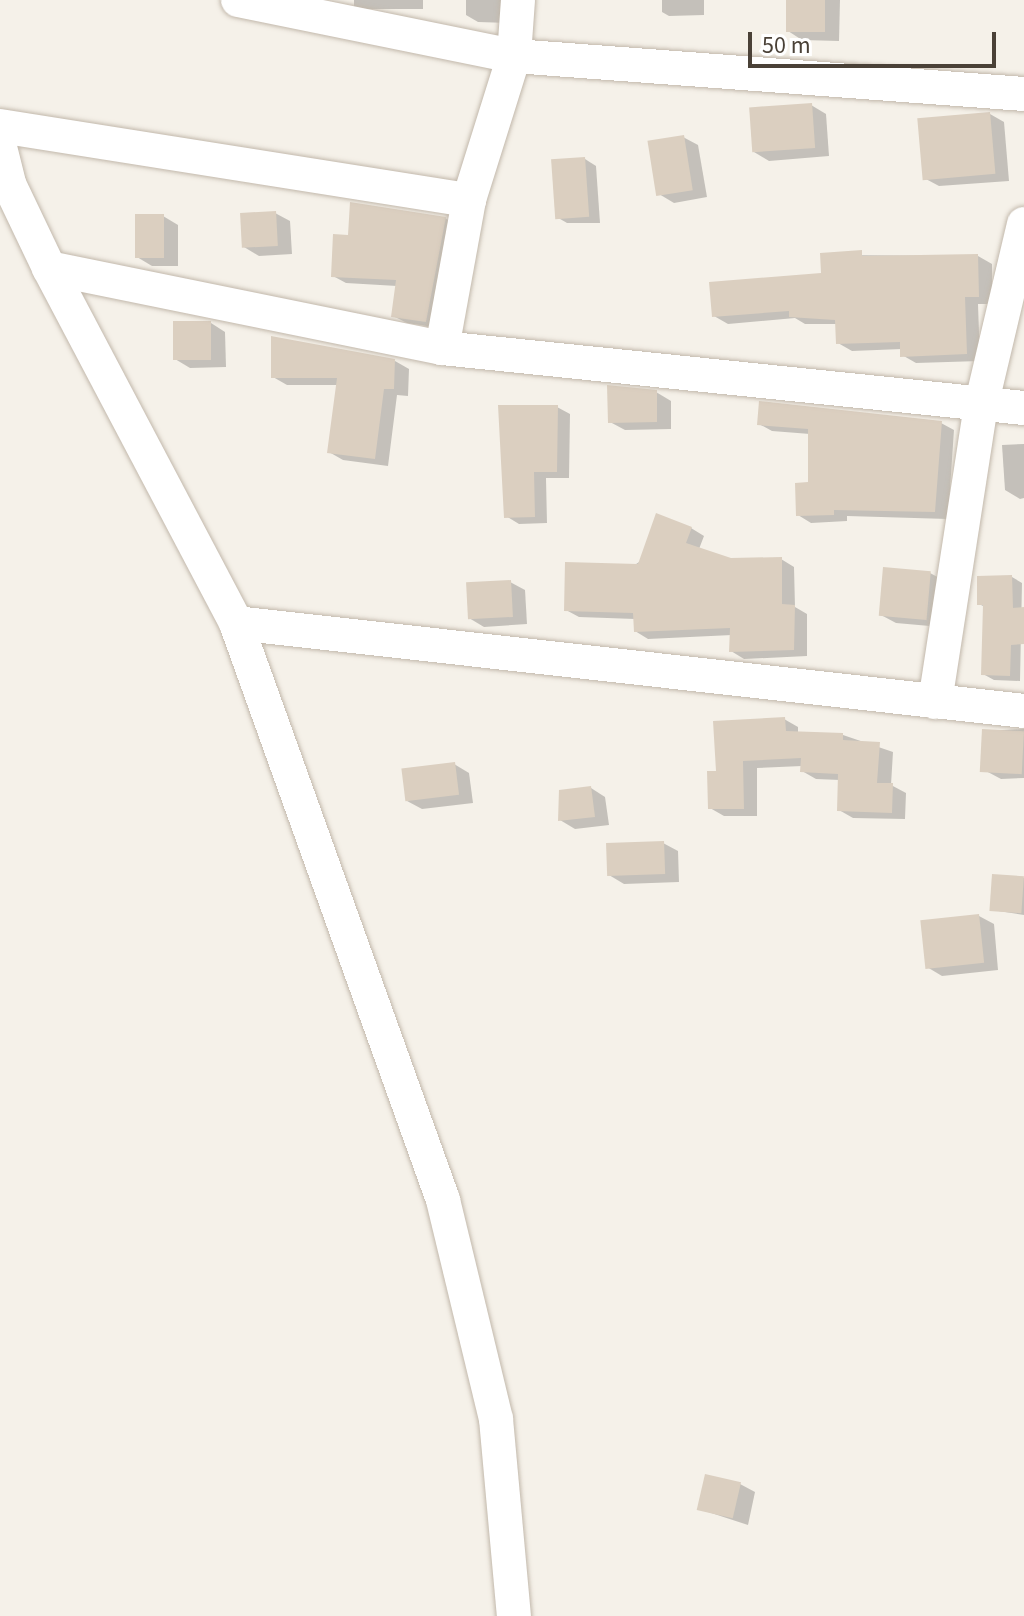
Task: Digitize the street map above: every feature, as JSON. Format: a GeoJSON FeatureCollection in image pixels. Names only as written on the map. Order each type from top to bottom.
{"type":"FeatureCollection","features":[{"type":"Feature","properties":{"kind":"street"},"geometry":{"type":"LineString","coordinates":[[238,0],[514,56],[1024,94]]}},
{"type":"Feature","properties":{"kind":"street"},"geometry":{"type":"LineString","coordinates":[[442,348],[469,200],[514,56],[518,0]]}},
{"type":"Feature","properties":{"kind":"street"},"geometry":{"type":"LineString","coordinates":[[0,126],[469,200]]}},
{"type":"Feature","properties":{"kind":"street"},"geometry":{"type":"LineString","coordinates":[[0,147],[9,184],[49,268],[236,623],[443,1200],[496,1419],[514,1616]]}},
{"type":"Feature","properties":{"kind":"street"},"geometry":{"type":"LineString","coordinates":[[935,702],[981,406],[1024,224]]}},
{"type":"Feature","properties":{"kind":"street"},"geometry":{"type":"LineString","coordinates":[[49,268],[442,348],[981,406],[1024,408]]}},
{"type":"Feature","properties":{"kind":"street"},"geometry":{"type":"LineString","coordinates":[[236,623],[1024,711]]}},
{"type":"Feature","properties":{"kind":"building"},"geometry":{"type":"Polygon","coordinates":[[[786,0],[825,0],[825,32],[786,32],[786,0]]]}},
{"type":"Feature","properties":{"kind":"building"},"geometry":{"type":"Polygon","coordinates":[[[812,103],[815,148],[752,152],[749,107],[812,103]]]}},
{"type":"Feature","properties":{"kind":"building"},"geometry":{"type":"Polygon","coordinates":[[[990,112],[995,174],[923,180],[917,118],[990,112]]]}},
{"type":"Feature","properties":{"kind":"building"},"geometry":{"type":"Polygon","coordinates":[[[684,135],[693,190],[656,196],[647,141],[684,135]]]}},
{"type":"Feature","properties":{"kind":"building"},"geometry":{"type":"Polygon","coordinates":[[[585,157],[589,217],[555,219],[551,159],[585,157]]]}},
{"type":"Feature","properties":{"kind":"building"},"geometry":{"type":"Polygon","coordinates":[[[350,202],[446,217],[426,322],[391,317],[396,280],[331,277],[333,234],[348,235],[350,202]]]}},
{"type":"Feature","properties":{"kind":"building"},"geometry":{"type":"Polygon","coordinates":[[[276,211],[278,246],[242,248],[240,213],[276,211]]]}},
{"type":"Feature","properties":{"kind":"building"},"geometry":{"type":"Polygon","coordinates":[[[135,214],[164,214],[164,258],[135,258],[135,214]]]}},
{"type":"Feature","properties":{"kind":"building"},"geometry":{"type":"Polygon","coordinates":[[[862,250],[862,256],[978,254],[979,297],[965,297],[967,354],[900,357],[900,342],[836,344],[835,320],[789,317],[789,311],[712,317],[709,282],[821,273],[820,253],[862,250]]]}},
{"type":"Feature","properties":{"kind":"building"},"geometry":{"type":"Polygon","coordinates":[[[173,321],[211,321],[211,360],[173,360],[173,321]]]}},
{"type":"Feature","properties":{"kind":"building"},"geometry":{"type":"Polygon","coordinates":[[[271,336],[395,359],[394,389],[384,389],[375,459],[327,453],[337,378],[271,378],[271,336]]]}},
{"type":"Feature","properties":{"kind":"building"},"geometry":{"type":"Polygon","coordinates":[[[607,385],[657,390],[657,422],[608,423],[607,385]]]}},
{"type":"Feature","properties":{"kind":"building"},"geometry":{"type":"Polygon","coordinates":[[[759,401],[942,421],[935,512],[834,510],[834,515],[796,516],[795,483],[808,482],[808,429],[757,425],[759,401]]]}},
{"type":"Feature","properties":{"kind":"building"},"geometry":{"type":"Polygon","coordinates":[[[498,405],[558,405],[557,472],[534,472],[535,517],[504,518],[498,405]]]}},
{"type":"Feature","properties":{"kind":"building"},"geometry":{"type":"Polygon","coordinates":[[[656,513],[692,527],[686,543],[731,558],[782,557],[782,604],[795,605],[794,650],[729,652],[730,628],[634,632],[633,613],[564,611],[565,562],[638,564],[656,513]]]}},
{"type":"Feature","properties":{"kind":"building"},"geometry":{"type":"Polygon","coordinates":[[[883,567],[931,571],[927,620],[879,616],[883,567]]]}},
{"type":"Feature","properties":{"kind":"building"},"geometry":{"type":"Polygon","coordinates":[[[1012,575],[1013,608],[1024,607],[1024,644],[1011,645],[1010,676],[981,675],[983,605],[977,605],[977,576],[1012,575]]]}},
{"type":"Feature","properties":{"kind":"building"},"geometry":{"type":"Polygon","coordinates":[[[511,580],[513,617],[468,619],[466,582],[511,580]]]}},
{"type":"Feature","properties":{"kind":"building"},"geometry":{"type":"Polygon","coordinates":[[[785,717],[786,731],[843,733],[843,740],[880,742],[877,783],[893,783],[892,813],[837,811],[838,774],[800,772],[801,758],[743,761],[744,809],[708,809],[707,771],[716,771],[713,721],[785,717]]]}},
{"type":"Feature","properties":{"kind":"building"},"geometry":{"type":"Polygon","coordinates":[[[982,729],[1024,731],[1022,774],[980,772],[982,729]]]}},
{"type":"Feature","properties":{"kind":"building"},"geometry":{"type":"Polygon","coordinates":[[[455,762],[459,795],[405,801],[401,769],[455,762]]]}},
{"type":"Feature","properties":{"kind":"building"},"geometry":{"type":"Polygon","coordinates":[[[591,786],[595,817],[558,821],[559,790],[591,786]]]}},
{"type":"Feature","properties":{"kind":"building"},"geometry":{"type":"Polygon","coordinates":[[[664,841],[665,874],[607,876],[606,843],[664,841]]]}},
{"type":"Feature","properties":{"kind":"building"},"geometry":{"type":"Polygon","coordinates":[[[992,874],[1024,876],[1021,913],[989,911],[992,874]]]}},
{"type":"Feature","properties":{"kind":"building"},"geometry":{"type":"Polygon","coordinates":[[[979,914],[984,963],[925,969],[920,920],[979,914]]]}},
{"type":"Feature","properties":{"kind":"building"},"geometry":{"type":"Polygon","coordinates":[[[705,1474],[741,1482],[733,1518],[697,1510],[705,1474]]]}}]}
